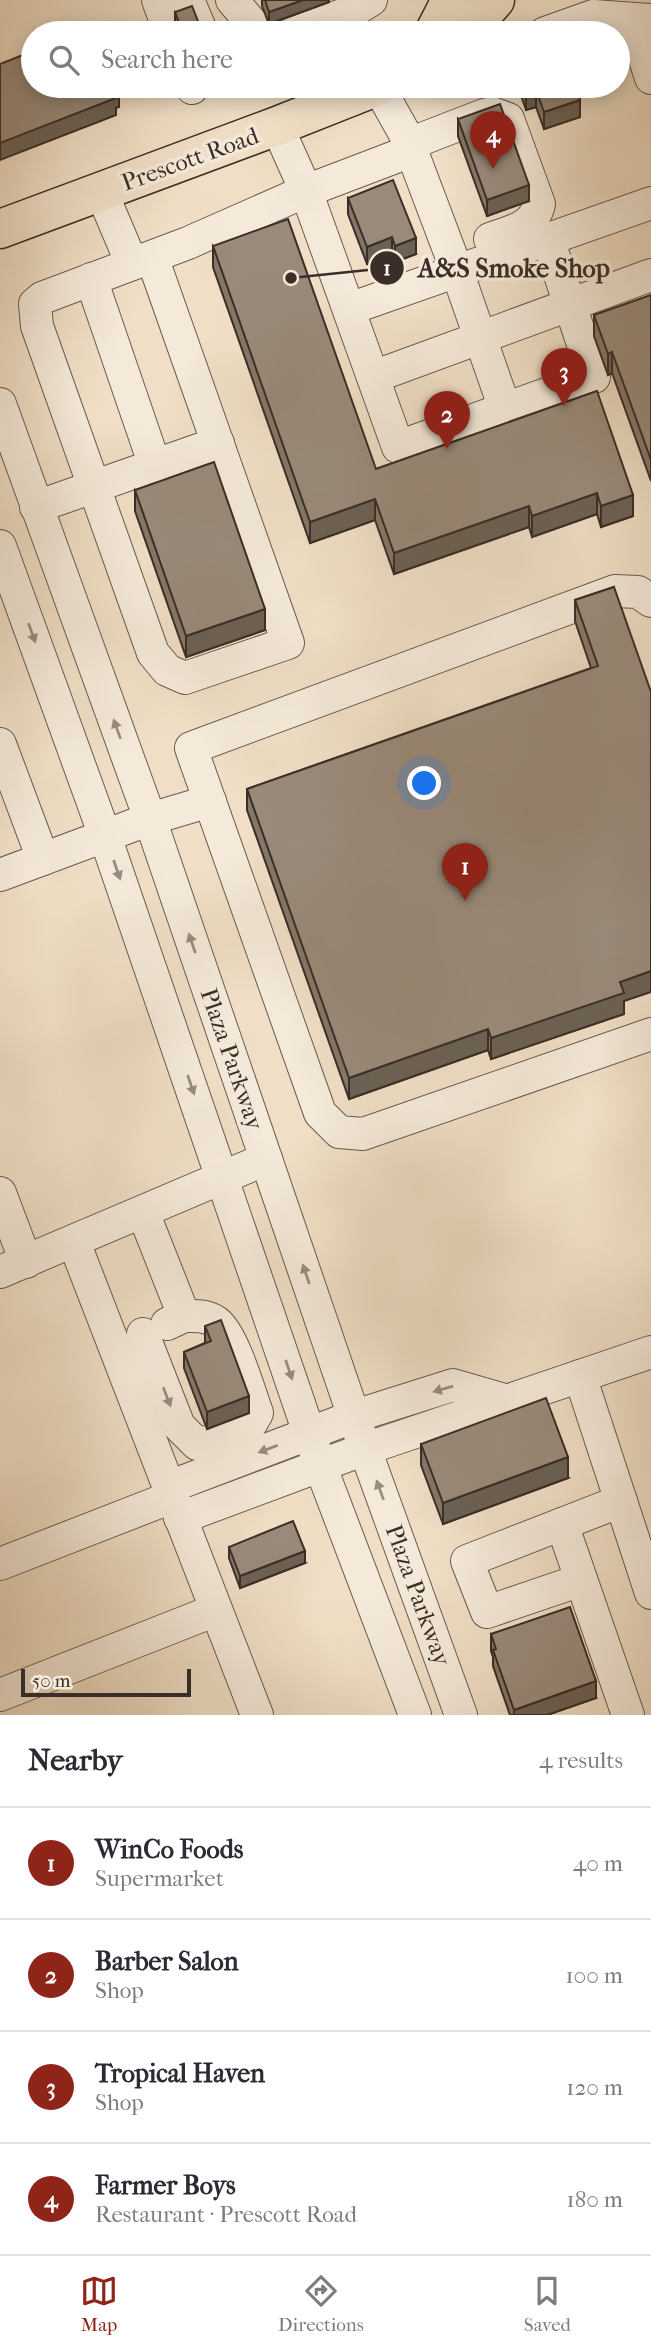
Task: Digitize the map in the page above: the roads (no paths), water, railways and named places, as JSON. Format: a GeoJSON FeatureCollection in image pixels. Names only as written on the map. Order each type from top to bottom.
{"type":"FeatureCollection","features":[{"type":"Feature","properties":{"kind":"main road"},"geometry":{"type":"LineString","coordinates":[[428,21],[432,0]]}},
{"type":"Feature","properties":{"kind":"main road"},"geometry":{"type":"LineString","coordinates":[[440,21],[451,0]]}},
{"type":"Feature","properties":{"kind":"main road"},"geometry":{"type":"LineString","coordinates":[[477,21],[495,0]]}},
{"type":"Feature","properties":{"kind":"main road","name":"Prescott Road"},"geometry":{"type":"LineString","coordinates":[[0,229],[348,98]]}},
{"type":"Feature","properties":{"kind":"street"},"geometry":{"type":"LineString","coordinates":[[158,0],[166,21]]}},
{"type":"Feature","properties":{"kind":"street"},"geometry":{"type":"LineString","coordinates":[[188,0],[197,21]]}},
{"type":"Feature","properties":{"kind":"street"},"geometry":{"type":"LineString","coordinates":[[232,0],[250,21]]}},
{"type":"Feature","properties":{"kind":"street"},"geometry":{"type":"LineString","coordinates":[[324,21],[371,0]]}},
{"type":"Feature","properties":{"kind":"street"},"geometry":{"type":"LineString","coordinates":[[579,21],[593,16],[641,19],[651,78]]}},
{"type":"Feature","properties":{"kind":"street"},"geometry":{"type":"LineString","coordinates":[[384,98],[410,147],[454,262],[505,409]]}},
{"type":"Feature","properties":{"kind":"street"},"geometry":{"type":"LineString","coordinates":[[101,191],[142,261],[218,443],[288,643],[185,678],[167,670],[153,653],[37,326],[35,304],[42,298],[142,261],[188,243],[492,113],[508,120],[539,204],[537,213],[525,227],[349,309]]}},
{"type":"Feature","properties":{"kind":"street"},"geometry":{"type":"LineString","coordinates":[[277,126],[306,191],[398,447],[594,377],[571,304],[535,141]]}},
{"type":"Feature","properties":{"kind":"street"},"geometry":{"type":"LineString","coordinates":[[454,262],[558,236],[651,203]]}},
{"type":"Feature","properties":{"kind":"street"},"geometry":{"type":"LineString","coordinates":[[373,377],[651,275]]}},
{"type":"Feature","properties":{"kind":"street"},"geometry":{"type":"LineString","coordinates":[[91,279],[155,466]]}},
{"type":"Feature","properties":{"kind":"street","name":"Plaza Parkway"},"geometry":{"type":"LineString","coordinates":[[0,404],[150,819],[365,1449],[461,1715]]}},
{"type":"Feature","properties":{"kind":"street"},"geometry":{"type":"LineString","coordinates":[[36,508],[218,443]]}},
{"type":"Feature","properties":{"kind":"street","name":"Plaza Parkway"},"geometry":{"type":"LineString","coordinates":[[0,546],[105,836],[320,1465],[415,1715]]}},
{"type":"Feature","properties":{"kind":"street"},"geometry":{"type":"LineString","coordinates":[[651,601],[638,592],[615,591],[191,748],[320,1113],[340,1132],[363,1134],[651,1034]]}},
{"type":"Feature","properties":{"kind":"street"},"geometry":{"type":"LineString","coordinates":[[0,744],[43,859]]}},
{"type":"Feature","properties":{"kind":"street"},"geometry":{"type":"LineString","coordinates":[[0,875],[150,819],[210,801]]}},
{"type":"Feature","properties":{"kind":"street"},"geometry":{"type":"LineString","coordinates":[[0,1193],[13,1267],[266,1159]]}},
{"type":"Feature","properties":{"kind":"street"},"geometry":{"type":"LineString","coordinates":[[143,1212],[184,1316]]}},
{"type":"Feature","properties":{"kind":"street"},"geometry":{"type":"LineString","coordinates":[[74,1242],[257,1715]]}},
{"type":"Feature","properties":{"kind":"street"},"geometry":{"type":"LineString","coordinates":[[114,1346],[184,1316],[203,1316],[217,1322],[228,1335],[257,1413],[249,1427],[197,1444],[179,1426],[143,1334]]}},
{"type":"Feature","properties":{"kind":"street"},"geometry":{"type":"LineString","coordinates":[[0,1564],[174,1501],[320,1465],[651,1352]]}},
{"type":"Feature","properties":{"kind":"street"},"geometry":{"type":"LineString","coordinates":[[580,1376],[651,1593]]}},
{"type":"Feature","properties":{"kind":"street"},"geometry":{"type":"LineString","coordinates":[[174,1501],[310,1433],[453,1385],[508,1401]]}},
{"type":"Feature","properties":{"kind":"street"},"geometry":{"type":"LineString","coordinates":[[581,1580],[487,1612],[467,1561],[621,1501]]}},
{"type":"Feature","properties":{"kind":"street"},"geometry":{"type":"LineString","coordinates":[[562,1524],[620,1713]]}},
{"type":"Feature","properties":{"kind":"street"},"geometry":{"type":"LineString","coordinates":[[0,1695],[216,1610]]}},
{"type":"Feature","properties":{"kind":"place","name":"Farmer Boys"},"geometry":{"type":"Point","coordinates":[493,169]}},
{"type":"Feature","properties":{"kind":"place","name":"A&S Smoke Shop"},"geometry":{"type":"Point","coordinates":[291,278]}},
{"type":"Feature","properties":{"kind":"place","name":"Tropical Haven"},"geometry":{"type":"Point","coordinates":[564,406]}},
{"type":"Feature","properties":{"kind":"place","name":"Barber Salon"},"geometry":{"type":"Point","coordinates":[447,449]}},
{"type":"Feature","properties":{"kind":"place","name":"WinCo Foods"},"geometry":{"type":"Point","coordinates":[465,901]}}]}
